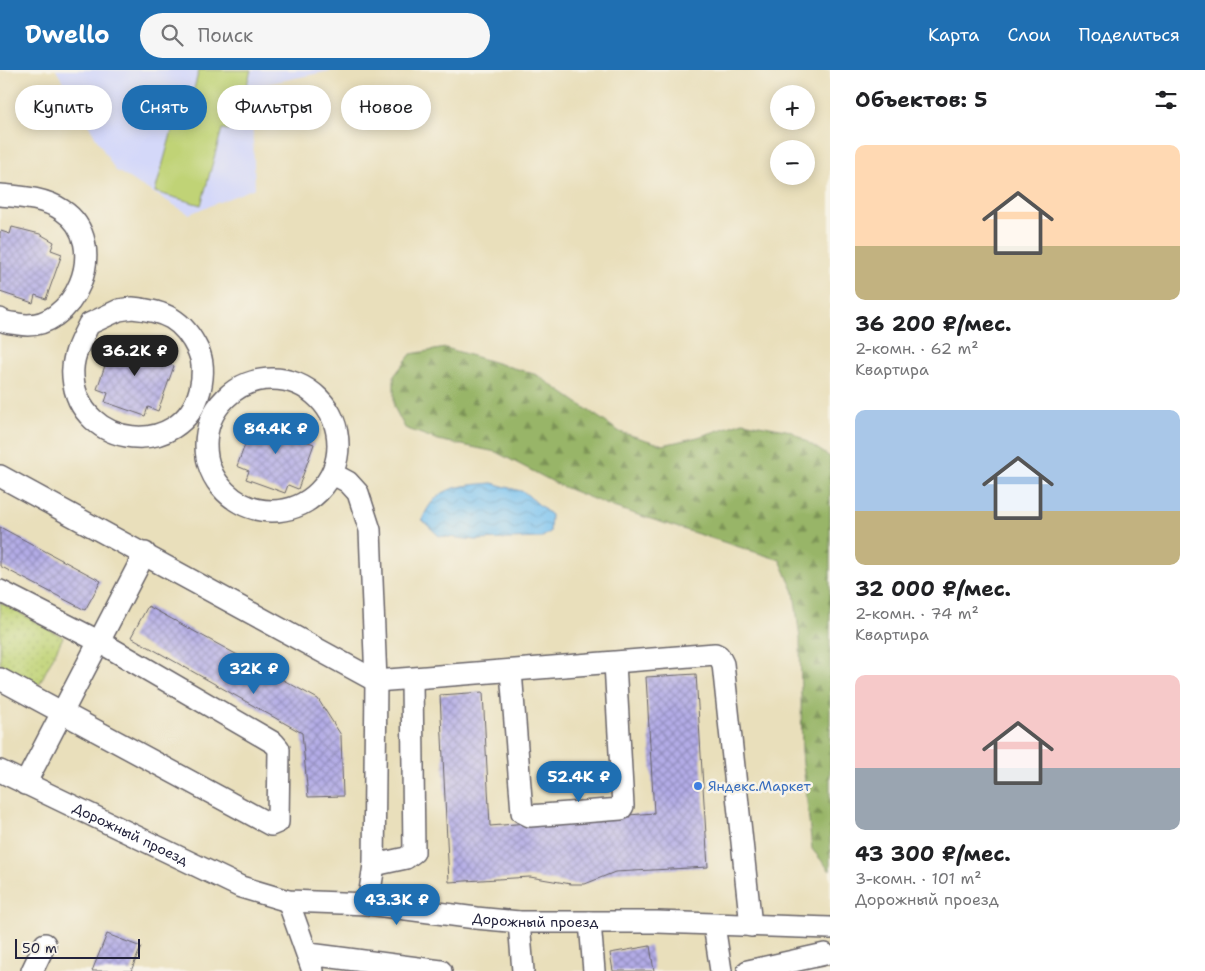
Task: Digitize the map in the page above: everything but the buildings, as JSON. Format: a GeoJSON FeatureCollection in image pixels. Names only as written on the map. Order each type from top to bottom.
{"type":"FeatureCollection","features":[{"type":"Feature","properties":{"kind":"street"},"geometry":{"type":"LineString","coordinates":[[0,195],[37,199],[61,209],[75,220],[84,235],[86,252],[84,272],[77,292],[62,311],[46,321],[26,326],[0,319]]}},
{"type":"Feature","properties":{"kind":"street"},"geometry":{"type":"LineString","coordinates":[[69,302],[89,324]]}},
{"type":"Feature","properties":{"kind":"street"},"geometry":{"type":"LineString","coordinates":[[132,308],[157,311],[176,320],[192,336],[201,355],[203,378],[198,400],[182,421],[167,431],[146,438],[126,437],[107,431],[87,415],[77,397],[72,376],[75,355],[89,324],[119,310],[132,308]]}},
{"type":"Feature","properties":{"kind":"street"},"geometry":{"type":"LineString","coordinates":[[268,379],[294,382],[313,392],[327,407],[336,426],[339,446],[333,474],[320,492],[299,506],[276,512],[255,510],[232,498],[216,481],[206,456],[208,428],[217,408],[238,388],[268,379]]}},
{"type":"Feature","properties":{"kind":"street"},"geometry":{"type":"LineString","coordinates":[[198,400],[217,408]]}},
{"type":"Feature","properties":{"kind":"street"},"geometry":{"type":"LineString","coordinates":[[333,474],[348,482],[358,493],[370,530],[376,681],[374,866],[368,904]]}},
{"type":"Feature","properties":{"kind":"street"},"geometry":{"type":"LineString","coordinates":[[0,476],[145,553],[376,681],[412,680],[715,654],[719,656],[723,664],[751,926]]}},
{"type":"Feature","properties":{"kind":"street"},"geometry":{"type":"LineString","coordinates":[[25,784],[145,553]]}},
{"type":"Feature","properties":{"kind":"street"},"geometry":{"type":"LineString","coordinates":[[0,591],[100,642],[274,743],[278,749],[278,822],[271,825],[61,713],[0,678]]}},
{"type":"Feature","properties":{"kind":"street"},"geometry":{"type":"LineString","coordinates":[[511,671],[522,812],[530,816],[621,809],[615,662]]}},
{"type":"Feature","properties":{"kind":"street"},"geometry":{"type":"LineString","coordinates":[[374,866],[406,858],[414,852],[412,680]]}},
{"type":"Feature","properties":{"kind":"street","name":"Дорожный проезд"},"geometry":{"type":"LineString","coordinates":[[0,772],[241,887],[288,900],[368,904],[519,922],[830,928]]}},
{"type":"Feature","properties":{"kind":"street"},"geometry":{"type":"LineString","coordinates":[[288,900],[311,963],[441,971]]}},
{"type":"Feature","properties":{"kind":"street"},"geometry":{"type":"LineString","coordinates":[[519,922],[523,971]]}},
{"type":"Feature","properties":{"kind":"street"},"geometry":{"type":"LineString","coordinates":[[590,922],[594,971]]}},
{"type":"Feature","properties":{"kind":"street"},"geometry":{"type":"LineString","coordinates":[[714,925],[721,971]]}},
{"type":"Feature","properties":{"kind":"street"},"geometry":{"type":"LineString","coordinates":[[32,971],[45,944]]}},
{"type":"Feature","properties":{"kind":"street"},"geometry":{"type":"LineString","coordinates":[[748,971],[824,954]]}},
{"type":"Feature","properties":{"kind":"shaded area"},"geometry":{"type":"Polygon","coordinates":[[[56,70],[335,70],[261,85],[217,85],[217,130],[253,130],[255,188],[189,214],[115,170],[91,130],[112,130],[112,85],[65,85],[56,70]]]}},
{"type":"Feature","properties":{"kind":"green space"},"geometry":{"type":"Polygon","coordinates":[[[199,70],[251,70],[247,85],[217,85],[217,130],[222,130],[201,205],[155,192],[172,130],[207,130],[207,85],[195,85],[199,70]]]}},
{"type":"Feature","properties":{"kind":"green space"},"geometry":{"type":"Polygon","coordinates":[[[446,348],[537,375],[620,432],[663,445],[698,437],[743,422],[791,431],[830,457],[830,871],[812,849],[802,754],[800,639],[794,592],[780,560],[613,507],[561,486],[496,452],[438,440],[405,428],[394,407],[394,376],[411,354],[446,348]]]}},
{"type":"Feature","properties":{"kind":"green space"},"geometry":{"type":"Polygon","coordinates":[[[0,602],[63,637],[39,685],[0,664],[0,602]]]}},
{"type":"Feature","properties":{"kind":"water"},"geometry":{"type":"Polygon","coordinates":[[[492,483],[524,492],[551,515],[550,532],[541,538],[475,540],[439,536],[422,520],[434,500],[442,494],[459,487],[492,483]]]}},
{"type":"Feature","properties":{"kind":"place","name":"Яндекс.Маркет"},"geometry":{"type":"Point","coordinates":[698,786]}}]}
